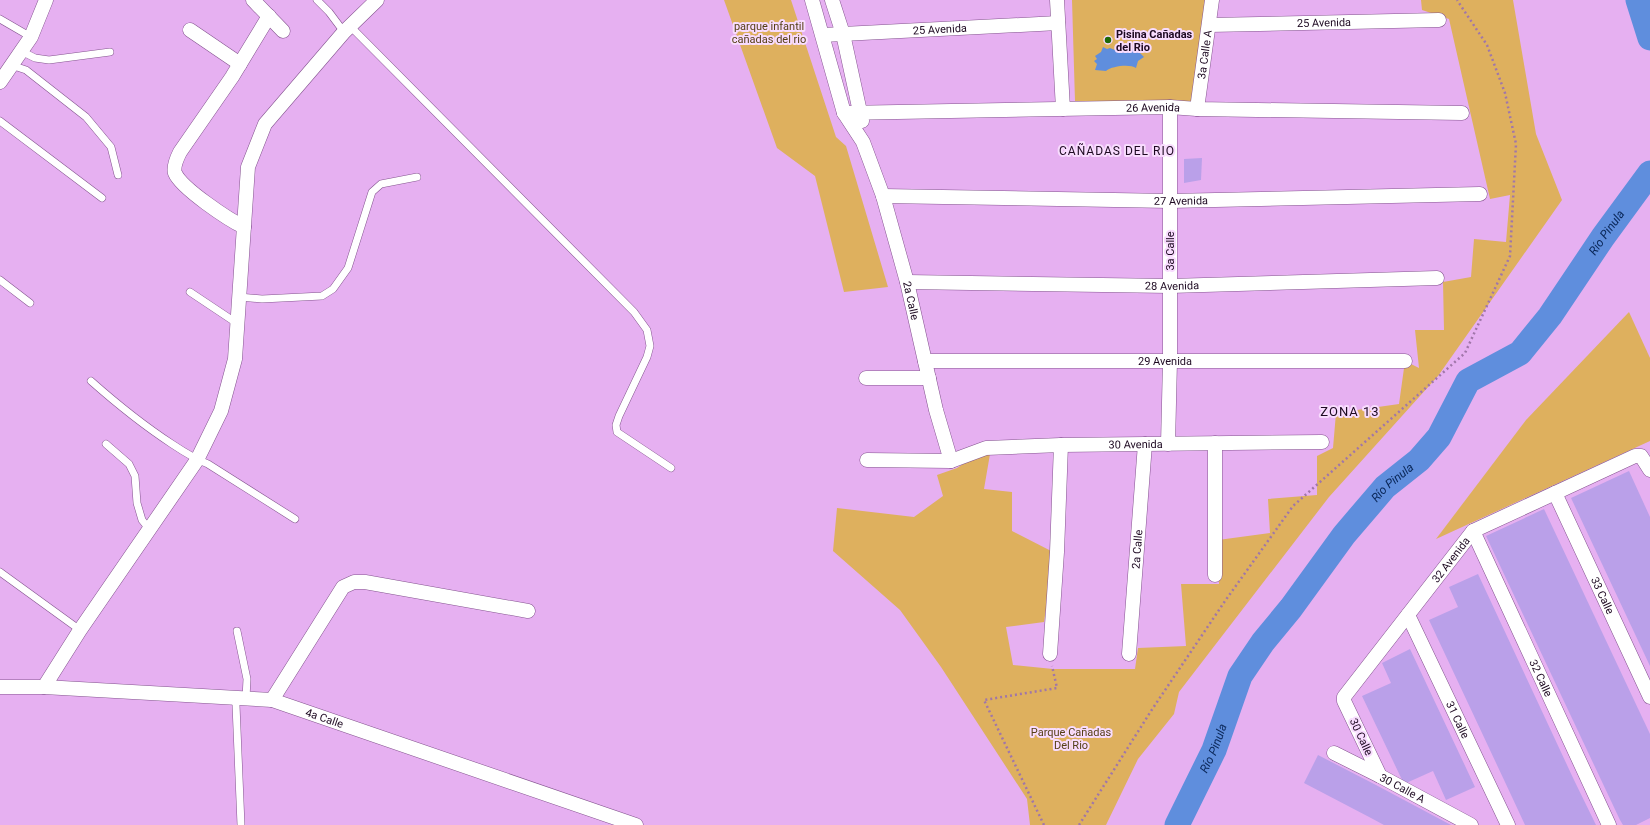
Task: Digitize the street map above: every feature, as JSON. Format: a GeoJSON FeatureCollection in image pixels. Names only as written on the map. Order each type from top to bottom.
{"type":"FeatureCollection","features":[{"type":"Feature","properties":{"kind":"street"},"geometry":{"type":"LineString","coordinates":[[0,82],[30,38],[46,0]]}},
{"type":"Feature","properties":{"kind":"street"},"geometry":{"type":"LineString","coordinates":[[253,0],[283,31]]}},
{"type":"Feature","properties":{"kind":"street"},"geometry":{"type":"LineString","coordinates":[[44,686],[80,630],[197,460],[221,411],[235,359],[248,167],[265,124],[347,29],[376,0]]}},
{"type":"Feature","properties":{"kind":"street","name":"2a Calle"},"geometry":{"type":"LineString","coordinates":[[812,0],[844,113],[863,142],[883,196],[907,282],[936,410],[951,461]]}},
{"type":"Feature","properties":{"kind":"street","name":"2a Calle"},"geometry":{"type":"LineString","coordinates":[[832,0],[843,34],[861,114],[863,142]]}},
{"type":"Feature","properties":{"kind":"street"},"geometry":{"type":"LineString","coordinates":[[1057,0],[1063,109]]}},
{"type":"Feature","properties":{"kind":"street","name":"3a Calle A"},"geometry":{"type":"LineString","coordinates":[[1197,109],[1212,0]]}},
{"type":"Feature","properties":{"kind":"street"},"geometry":{"type":"LineString","coordinates":[[244,227],[229,219],[184,184],[175,173],[176,163],[180,152],[240,64],[269,16]]}},
{"type":"Feature","properties":{"kind":"street","name":"25 Avenida"},"geometry":{"type":"LineString","coordinates":[[1209,25],[1439,20]]}},
{"type":"Feature","properties":{"kind":"street","name":"25 Avenida"},"geometry":{"type":"LineString","coordinates":[[823,35],[1058,23]]}},
{"type":"Feature","properties":{"kind":"street"},"geometry":{"type":"LineString","coordinates":[[190,30],[240,64]]}},
{"type":"Feature","properties":{"kind":"street","name":"26 Avenida"},"geometry":{"type":"LineString","coordinates":[[844,113],[861,114],[1170,107],[1197,109],[1462,113]]}},
{"type":"Feature","properties":{"kind":"street","name":"3a Calle"},"geometry":{"type":"LineString","coordinates":[[1168,444],[1170,361],[1170,107]]}},
{"type":"Feature","properties":{"kind":"street","name":"27 Avenida"},"geometry":{"type":"LineString","coordinates":[[883,196],[1170,200],[1480,194]]}},
{"type":"Feature","properties":{"kind":"street","name":"28 Avenida"},"geometry":{"type":"LineString","coordinates":[[907,282],[1170,286],[1438,278]]}},
{"type":"Feature","properties":{"kind":"street","name":"29 Avenida"},"geometry":{"type":"LineString","coordinates":[[925,361],[1405,361]]}},
{"type":"Feature","properties":{"kind":"street"},"geometry":{"type":"LineString","coordinates":[[866,378],[929,378]]}},
{"type":"Feature","properties":{"kind":"street","name":"30 Avenida"},"geometry":{"type":"LineString","coordinates":[[951,461],[986,448],[1061,445],[1322,442]]}},
{"type":"Feature","properties":{"kind":"street"},"geometry":{"type":"LineString","coordinates":[[1215,443],[1215,575]]}},
{"type":"Feature","properties":{"kind":"street","name":"2a Calle"},"geometry":{"type":"LineString","coordinates":[[1129,654],[1145,444]]}},
{"type":"Feature","properties":{"kind":"street"},"geometry":{"type":"LineString","coordinates":[[1050,654],[1057,552],[1061,445]]}},
{"type":"Feature","properties":{"kind":"street","name":"32 Avenida"},"geometry":{"type":"LineString","coordinates":[[1344,698],[1473,531],[1635,456],[1641,456],[1650,470]]}},
{"type":"Feature","properties":{"kind":"street"},"geometry":{"type":"LineString","coordinates":[[867,460],[951,461]]}},
{"type":"Feature","properties":{"kind":"street","name":"33 Calle"},"geometry":{"type":"LineString","coordinates":[[1555,493],[1650,697]]}},
{"type":"Feature","properties":{"kind":"street","name":"32 Calle"},"geometry":{"type":"LineString","coordinates":[[1473,531],[1609,825]]}},
{"type":"Feature","properties":{"kind":"street"},"geometry":{"type":"LineString","coordinates":[[272,700],[343,587],[354,582],[365,582],[528,611]]}},
{"type":"Feature","properties":{"kind":"street","name":"31 Calle"},"geometry":{"type":"LineString","coordinates":[[1408,615],[1508,825]]}},
{"type":"Feature","properties":{"kind":"street","name":"4a Calle"},"geometry":{"type":"LineString","coordinates":[[0,687],[44,686],[272,700],[636,825]]}},
{"type":"Feature","properties":{"kind":"street","name":"30 Calle"},"geometry":{"type":"LineString","coordinates":[[1344,698],[1344,701],[1380,776]]}},
{"type":"Feature","properties":{"kind":"street","name":"30 Calle A"},"geometry":{"type":"LineString","coordinates":[[1334,753],[1471,825]]}},
{"type":"Feature","properties":{"kind":"lane"},"geometry":{"type":"LineString","coordinates":[[317,0],[634,312],[647,330],[650,346],[619,416],[616,425],[617,432],[671,468]]}},
{"type":"Feature","properties":{"kind":"lane"},"geometry":{"type":"LineString","coordinates":[[0,19],[30,38]]}},
{"type":"Feature","properties":{"kind":"lane"},"geometry":{"type":"LineString","coordinates":[[21,51],[35,58],[49,60],[110,52]]}},
{"type":"Feature","properties":{"kind":"lane"},"geometry":{"type":"LineString","coordinates":[[11,66],[26,70],[86,117],[111,147],[118,175]]}},
{"type":"Feature","properties":{"kind":"lane"},"geometry":{"type":"LineString","coordinates":[[0,121],[102,198]]}},
{"type":"Feature","properties":{"kind":"lane"},"geometry":{"type":"LineString","coordinates":[[239,297],[262,299],[322,296],[333,289],[348,268],[372,192],[381,184],[416,177]]}},
{"type":"Feature","properties":{"kind":"lane"},"geometry":{"type":"LineString","coordinates":[[0,280],[30,303]]}},
{"type":"Feature","properties":{"kind":"lane"},"geometry":{"type":"LineString","coordinates":[[190,292],[238,324]]}},
{"type":"Feature","properties":{"kind":"lane"},"geometry":{"type":"LineString","coordinates":[[92,381],[113,401],[151,430],[197,460],[208,464],[296,519]]}},
{"type":"Feature","properties":{"kind":"lane"},"geometry":{"type":"LineString","coordinates":[[106,444],[129,464],[135,476],[137,503],[142,520],[150,530]]}},
{"type":"Feature","properties":{"kind":"lane"},"geometry":{"type":"LineString","coordinates":[[0,572],[80,630]]}},
{"type":"Feature","properties":{"kind":"lane"},"geometry":{"type":"LineString","coordinates":[[237,631],[247,679],[236,705],[241,825]]}},
{"type":"Feature","properties":{"kind":"path"},"geometry":{"type":"LineString","coordinates":[[1079,825],[1151,711],[1225,601],[1293,506],[1465,353],[1472,339],[1510,256],[1516,144],[1505,93],[1488,45],[1458,0]]}},
{"type":"Feature","properties":{"kind":"path"},"geometry":{"type":"LineString","coordinates":[[1044,825],[984,700],[1057,688],[1050,654]]}},
{"type":"Feature","properties":{"kind":"green space","name":"parque infantil cañadas del rio"},"geometry":{"type":"Polygon","coordinates":[[[724,0],[791,0],[836,137],[846,146],[888,287],[844,292],[815,176],[777,148],[724,0]]]}},
{"type":"Feature","properties":{"kind":"green space"},"geometry":{"type":"Polygon","coordinates":[[[1072,0],[1213,0],[1196,108],[1075,101],[1072,0]]]}},
{"type":"Feature","properties":{"kind":"green space","name":"Parque Cañadas Del Rio"},"geometry":{"type":"Polygon","coordinates":[[[1421,0],[1513,0],[1536,134],[1562,200],[1438,376],[1329,497],[1179,692],[1174,714],[1138,759],[1106,825],[1030,825],[1027,799],[941,667],[900,610],[833,551],[837,508],[914,517],[943,496],[937,475],[957,468],[975,456],[990,454],[984,489],[1012,492],[1012,531],[1055,553],[1044,622],[1006,627],[1013,665],[1053,669],[1135,669],[1138,648],[1186,646],[1181,584],[1219,584],[1218,540],[1270,533],[1268,499],[1317,495],[1317,456],[1333,448],[1336,413],[1399,404],[1405,361],[1419,368],[1415,330],[1444,330],[1443,282],[1471,277],[1474,239],[1506,242],[1510,195],[1490,199],[1449,19],[1422,10],[1421,0]]]}},
{"type":"Feature","properties":{"kind":"green space"},"geometry":{"type":"Polygon","coordinates":[[[1629,312],[1650,358],[1650,441],[1436,539],[1526,420],[1629,312]]]}},
{"type":"Feature","properties":{"kind":"water"},"geometry":{"type":"Polygon","coordinates":[[[1103,47],[1115,50],[1123,47],[1130,50],[1137,47],[1141,50],[1140,53],[1144,57],[1138,61],[1136,68],[1125,66],[1112,68],[1106,71],[1095,70],[1097,64],[1094,61],[1097,59],[1095,56],[1101,52],[1103,47]]]}},
{"type":"Feature","properties":{"kind":"building"},"geometry":{"type":"Polygon","coordinates":[[[1202,158],[1201,180],[1184,183],[1184,159],[1202,158]]]}},
{"type":"Feature","properties":{"kind":"building"},"geometry":{"type":"Polygon","coordinates":[[[1629,471],[1650,517],[1650,666],[1571,498],[1629,471]]]}},
{"type":"Feature","properties":{"kind":"building"},"geometry":{"type":"Polygon","coordinates":[[[1544,509],[1650,734],[1650,818],[1636,825],[1623,825],[1620,820],[1486,536],[1544,509]]]}},
{"type":"Feature","properties":{"kind":"building"},"geometry":{"type":"Polygon","coordinates":[[[1478,574],[1596,825],[1525,825],[1429,620],[1458,607],[1449,587],[1478,574]]]}},
{"type":"Feature","properties":{"kind":"building"},"geometry":{"type":"Polygon","coordinates":[[[1410,649],[1475,787],[1446,800],[1433,771],[1404,784],[1362,696],[1391,683],[1382,663],[1410,649]]]}},
{"type":"Feature","properties":{"kind":"building"},"geometry":{"type":"Polygon","coordinates":[[[1318,755],[1451,825],[1384,825],[1304,783],[1318,755]]]}},
{"type":"Feature","properties":{"kind":"waterway"},"geometry":{"type":"LineString","coordinates":[[1638,0],[1650,38]]}},
{"type":"Feature","properties":{"kind":"waterway","name":"Río Pinula"},"geometry":{"type":"LineString","coordinates":[[1177,825],[1214,750],[1240,676],[1263,642],[1291,608],[1344,535],[1385,487],[1419,460],[1439,437],[1468,381],[1520,353],[1550,316],[1603,237],[1650,173]]}},
{"type":"Feature","properties":{"kind":"place","name":"Pisina Cañadas del Rio"},"geometry":{"type":"Point","coordinates":[1108,40]}},
{"type":"Feature","properties":{"kind":"district","name":"CAÑADAS DEL RIO"},"geometry":{"type":"Point","coordinates":[1117,151]}},
{"type":"Feature","properties":{"kind":"district","name":"ZONA 13"},"geometry":{"type":"Point","coordinates":[1350,411]}}]}
